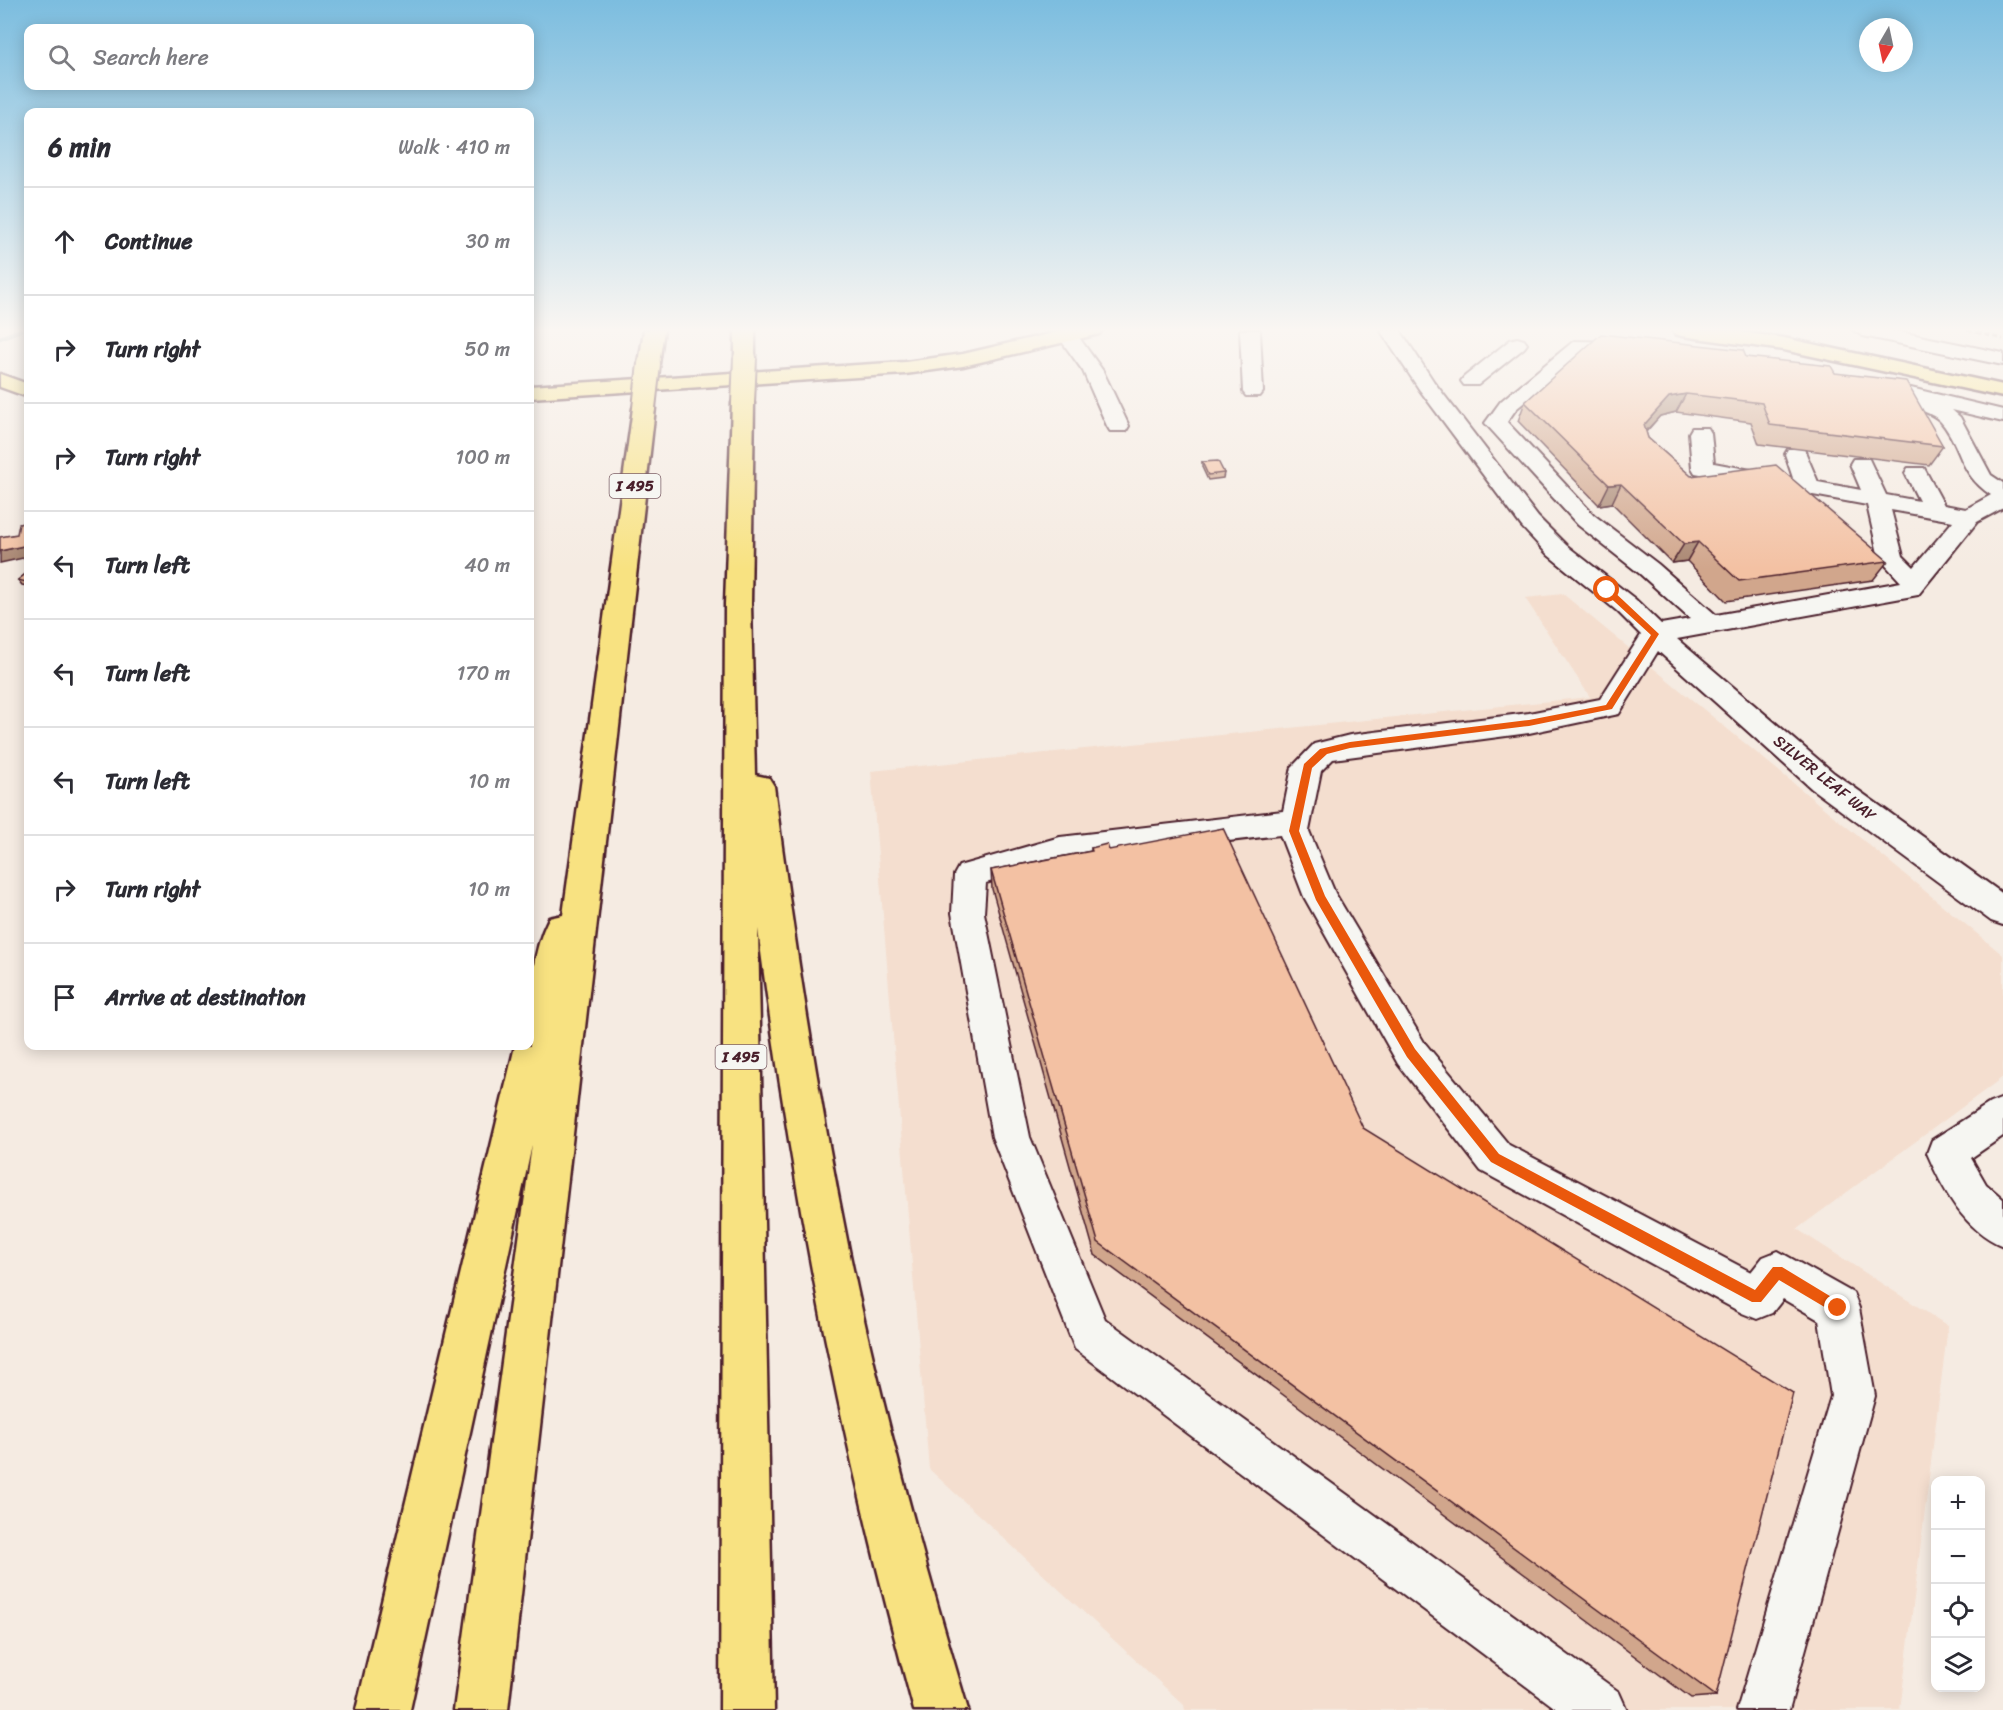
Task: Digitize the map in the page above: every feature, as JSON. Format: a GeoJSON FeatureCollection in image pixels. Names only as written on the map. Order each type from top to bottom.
{"type":"FeatureCollection","features":[{"type":"Feature","properties":{"kind":"main road","name":"I 495"},"geometry":{"type":"LineString","coordinates":[[481,1710],[644,410]]}},
{"type":"Feature","properties":{"kind":"main road","name":"I 495"},"geometry":{"type":"LineString","coordinates":[[743,410],[738,604],[747,1710]]}},
{"type":"Feature","properties":{"kind":"main road"},"geometry":{"type":"LineString","coordinates":[[738,604],[778,964],[816,1192],[878,1478],[940,1710]]}},
{"type":"Feature","properties":{"kind":"main road"},"geometry":{"type":"LineString","coordinates":[[534,1046],[603,742]]}},
{"type":"Feature","properties":{"kind":"main road"},"geometry":{"type":"LineString","coordinates":[[383,1710],[533,1050]]}},
{"type":"Feature","properties":{"kind":"lane"},"geometry":{"type":"LineString","coordinates":[[1111,410],[1118,426]]}},
{"type":"Feature","properties":{"kind":"lane","name":"SILVER LEAF WAY"},"geometry":{"type":"LineString","coordinates":[[1445,410],[1530,522],[1557,550],[1636,614],[1655,634],[1823,782],[2003,912]]}},
{"type":"Feature","properties":{"kind":"lane"},"geometry":{"type":"LineString","coordinates":[[1505,410],[1496,423],[1586,520],[1712,624]]}},
{"type":"Feature","properties":{"kind":"lane"},"geometry":{"type":"LineString","coordinates":[[1936,410],[1949,417],[1982,479],[2003,493]]}},
{"type":"Feature","properties":{"kind":"lane"},"geometry":{"type":"LineString","coordinates":[[1979,410],[2003,416]]}},
{"type":"Feature","properties":{"kind":"lane"},"geometry":{"type":"LineString","coordinates":[[1700,433],[1703,468],[1969,518]]}},
{"type":"Feature","properties":{"kind":"lane"},"geometry":{"type":"LineString","coordinates":[[1796,454],[1808,487]]}},
{"type":"Feature","properties":{"kind":"lane"},"geometry":{"type":"LineString","coordinates":[[1861,464],[1877,500],[1891,558],[1915,582]]}},
{"type":"Feature","properties":{"kind":"lane"},"geometry":{"type":"LineString","coordinates":[[1916,473],[1935,510]]}},
{"type":"Feature","properties":{"kind":"lane"},"geometry":{"type":"LineString","coordinates":[[1763,1710],[1853,1396],[1838,1308],[1778,1272],[1757,1298],[1495,1158],[1411,1053],[1320,897],[1294,831],[1307,767],[1324,751],[1350,745],[1529,723],[1609,707],[1655,634],[1909,590],[1969,518],[2003,498]]}},
{"type":"Feature","properties":{"kind":"lane"},"geometry":{"type":"LineString","coordinates":[[1296,821],[1060,849],[970,875],[968,913],[1011,1137],[1090,1334],[1601,1710]]}},
{"type":"Feature","properties":{"kind":"lane"},"geometry":{"type":"LineString","coordinates":[[2003,1115],[1946,1153],[1972,1198],[2003,1226]]}},
{"type":"Feature","properties":{"kind":"shaded area"},"geometry":{"type":"Polygon","coordinates":[[[1563,594],[2003,955],[2003,1077],[1797,1229],[1948,1326],[1900,1710],[1185,1710],[1184,1705],[929,1469],[871,771],[1590,697],[1525,598],[1563,594]]]}},
{"type":"Feature","properties":{"kind":"building"},"geometry":{"type":"Polygon","coordinates":[[[1533,410],[1658,410],[1644,425],[1648,438],[1691,476],[1776,465],[1888,561],[1739,581],[1698,542],[1684,544],[1621,484],[1609,485],[1533,410]]]}},
{"type":"Feature","properties":{"kind":"building"},"geometry":{"type":"Polygon","coordinates":[[[1764,410],[1922,410],[1943,446],[1770,425],[1764,410]]]}},
{"type":"Feature","properties":{"kind":"building"},"geometry":{"type":"Polygon","coordinates":[[[1218,461],[1224,473],[1208,475],[1202,462],[1218,461]]]}},
{"type":"Feature","properties":{"kind":"building"},"geometry":{"type":"Polygon","coordinates":[[[24,523],[24,546],[0,551],[0,537],[17,534],[19,524],[24,523]]]}},
{"type":"Feature","properties":{"kind":"building"},"geometry":{"type":"Polygon","coordinates":[[[1223,828],[1363,1128],[1793,1393],[1716,1696],[1098,1242],[991,870],[1092,851],[1091,848],[1107,844],[1109,850],[1223,828]]]}},
{"type":"Feature","properties":{"kind":"route"},"geometry":{"type":"LineString","coordinates":[[1607,590],[1636,614],[1655,634],[1609,707],[1529,723],[1350,745],[1324,751],[1307,767],[1294,831],[1320,897],[1411,1053],[1495,1158],[1757,1298],[1778,1272],[1838,1308]]}}]}
